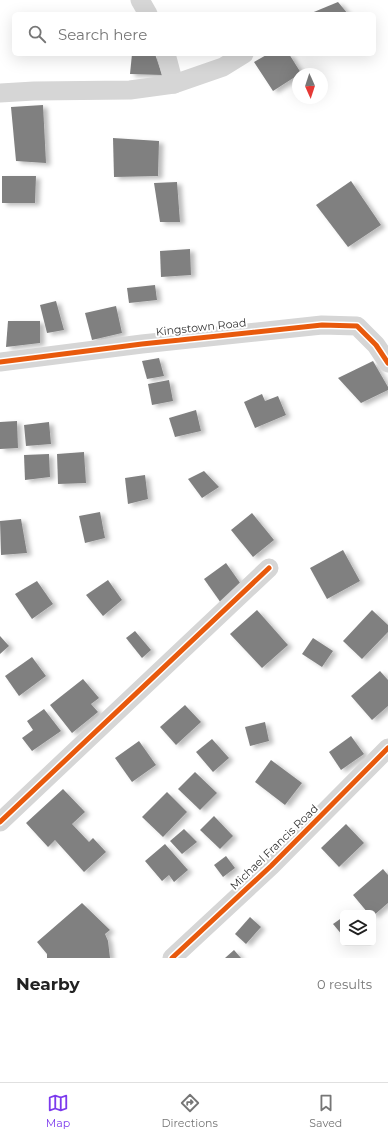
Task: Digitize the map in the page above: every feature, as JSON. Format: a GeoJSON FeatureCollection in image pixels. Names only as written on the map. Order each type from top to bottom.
{"type":"FeatureCollection","features":[{"type":"Feature","properties":{"kind":"street"},"geometry":{"type":"LineString","coordinates":[[140,0],[147,12]]}},
{"type":"Feature","properties":{"kind":"street"},"geometry":{"type":"LineString","coordinates":[[167,56],[174,84]]}},
{"type":"Feature","properties":{"kind":"street"},"geometry":{"type":"LineString","coordinates":[[0,93],[34,91],[130,90],[174,84],[223,67],[241,56]]}},
{"type":"Feature","properties":{"kind":"street","name":"Kingstown Road"},"geometry":{"type":"LineString","coordinates":[[0,362],[142,344],[322,324],[357,326],[376,346],[388,363]]}},
{"type":"Feature","properties":{"kind":"street"},"geometry":{"type":"LineString","coordinates":[[0,822],[269,568]]}},
{"type":"Feature","properties":{"kind":"street","name":"Michael Francis Road"},"geometry":{"type":"LineString","coordinates":[[172,958],[271,866],[388,748]]}},
{"type":"Feature","properties":{"kind":"building"},"geometry":{"type":"Polygon","coordinates":[[[338,2],[346,12],[314,12],[338,2]]]}},
{"type":"Feature","properties":{"kind":"building"},"geometry":{"type":"Polygon","coordinates":[[[132,56],[156,56],[162,75],[130,74],[132,56]]]}},
{"type":"Feature","properties":{"kind":"building"},"geometry":{"type":"Polygon","coordinates":[[[264,56],[290,56],[298,68],[292,68],[292,79],[273,91],[254,62],[264,56]]]}},
{"type":"Feature","properties":{"kind":"building"},"geometry":{"type":"Polygon","coordinates":[[[43,105],[46,163],[16,161],[11,107],[43,105]]]}},
{"type":"Feature","properties":{"kind":"building"},"geometry":{"type":"Polygon","coordinates":[[[113,138],[159,141],[158,176],[114,177],[113,138]]]}},
{"type":"Feature","properties":{"kind":"building"},"geometry":{"type":"Polygon","coordinates":[[[2,176],[36,176],[35,203],[2,203],[2,176]]]}},
{"type":"Feature","properties":{"kind":"building"},"geometry":{"type":"Polygon","coordinates":[[[351,181],[381,225],[348,247],[316,205],[351,181]]]}},
{"type":"Feature","properties":{"kind":"building"},"geometry":{"type":"Polygon","coordinates":[[[177,182],[180,222],[160,222],[154,183],[177,182]]]}},
{"type":"Feature","properties":{"kind":"building"},"geometry":{"type":"Polygon","coordinates":[[[190,249],[191,275],[161,277],[160,251],[190,249]]]}},
{"type":"Feature","properties":{"kind":"building"},"geometry":{"type":"Polygon","coordinates":[[[155,285],[157,300],[129,303],[127,288],[155,285]]]}},
{"type":"Feature","properties":{"kind":"building"},"geometry":{"type":"Polygon","coordinates":[[[56,301],[64,330],[47,333],[40,305],[56,301]]]}},
{"type":"Feature","properties":{"kind":"building"},"geometry":{"type":"Polygon","coordinates":[[[116,306],[122,333],[92,340],[85,313],[116,306]]]}},
{"type":"Feature","properties":{"kind":"building"},"geometry":{"type":"Polygon","coordinates":[[[8,321],[40,321],[40,343],[6,347],[8,321]]]}},
{"type":"Feature","properties":{"kind":"building"},"geometry":{"type":"Polygon","coordinates":[[[159,358],[164,376],[147,379],[142,361],[159,358]]]}},
{"type":"Feature","properties":{"kind":"building"},"geometry":{"type":"Polygon","coordinates":[[[373,361],[388,387],[388,390],[361,403],[338,378],[373,361]]]}},
{"type":"Feature","properties":{"kind":"building"},"geometry":{"type":"Polygon","coordinates":[[[169,380],[173,401],[152,405],[148,384],[169,380]]]}},
{"type":"Feature","properties":{"kind":"building"},"geometry":{"type":"Polygon","coordinates":[[[262,394],[265,401],[278,396],[286,415],[255,428],[244,402],[262,394]]]}},
{"type":"Feature","properties":{"kind":"building"},"geometry":{"type":"Polygon","coordinates":[[[196,410],[201,431],[175,437],[169,418],[196,410]]]}},
{"type":"Feature","properties":{"kind":"building"},"geometry":{"type":"Polygon","coordinates":[[[17,421],[18,448],[0,449],[0,422],[17,421]]]}},
{"type":"Feature","properties":{"kind":"building"},"geometry":{"type":"Polygon","coordinates":[[[49,422],[51,444],[26,446],[24,425],[49,422]]]}},
{"type":"Feature","properties":{"kind":"building"},"geometry":{"type":"Polygon","coordinates":[[[84,452],[86,483],[58,484],[57,454],[84,452]]]}},
{"type":"Feature","properties":{"kind":"building"},"geometry":{"type":"Polygon","coordinates":[[[49,454],[50,477],[25,480],[24,455],[49,454]]]}},
{"type":"Feature","properties":{"kind":"building"},"geometry":{"type":"Polygon","coordinates":[[[204,471],[219,487],[202,498],[188,479],[204,471]]]}},
{"type":"Feature","properties":{"kind":"building"},"geometry":{"type":"Polygon","coordinates":[[[145,475],[148,499],[128,504],[125,478],[145,475]]]}},
{"type":"Feature","properties":{"kind":"building"},"geometry":{"type":"Polygon","coordinates":[[[100,512],[105,538],[85,543],[79,516],[100,512]]]}},
{"type":"Feature","properties":{"kind":"building"},"geometry":{"type":"Polygon","coordinates":[[[252,513],[274,540],[253,557],[231,530],[252,513]]]}},
{"type":"Feature","properties":{"kind":"building"},"geometry":{"type":"Polygon","coordinates":[[[21,519],[27,553],[1,555],[0,521],[21,519]]]}},
{"type":"Feature","properties":{"kind":"building"},"geometry":{"type":"Polygon","coordinates":[[[343,550],[360,581],[327,599],[310,568],[343,550]]]}},
{"type":"Feature","properties":{"kind":"building"},"geometry":{"type":"Polygon","coordinates":[[[226,563],[243,587],[221,603],[204,579],[226,563]]]}},
{"type":"Feature","properties":{"kind":"building"},"geometry":{"type":"Polygon","coordinates":[[[108,580],[122,600],[103,616],[86,595],[108,580]]]}},
{"type":"Feature","properties":{"kind":"building"},"geometry":{"type":"Polygon","coordinates":[[[37,581],[53,604],[32,619],[15,594],[37,581]]]}},
{"type":"Feature","properties":{"kind":"building"},"geometry":{"type":"Polygon","coordinates":[[[257,610],[288,645],[262,668],[230,634],[257,610]]]}},
{"type":"Feature","properties":{"kind":"building"},"geometry":{"type":"Polygon","coordinates":[[[372,610],[388,625],[388,632],[362,659],[343,641],[372,610]]]}},
{"type":"Feature","properties":{"kind":"building"},"geometry":{"type":"Polygon","coordinates":[[[135,631],[151,650],[142,658],[126,638],[135,631]]]}},
{"type":"Feature","properties":{"kind":"building"},"geometry":{"type":"Polygon","coordinates":[[[0,636],[9,646],[0,654],[0,636]]]}},
{"type":"Feature","properties":{"kind":"building"},"geometry":{"type":"Polygon","coordinates":[[[313,638],[333,651],[322,667],[302,654],[313,638]]]}},
{"type":"Feature","properties":{"kind":"building"},"geometry":{"type":"Polygon","coordinates":[[[32,657],[46,676],[19,696],[5,676],[32,657]]]}},
{"type":"Feature","properties":{"kind":"building"},"geometry":{"type":"Polygon","coordinates":[[[380,671],[388,680],[388,706],[372,720],[351,696],[380,671]]]}},
{"type":"Feature","properties":{"kind":"building"},"geometry":{"type":"Polygon","coordinates":[[[83,679],[99,698],[91,704],[98,712],[72,733],[50,705],[83,679]]]}},
{"type":"Feature","properties":{"kind":"building"},"geometry":{"type":"Polygon","coordinates":[[[185,705],[201,722],[176,745],[160,727],[185,705]]]}},
{"type":"Feature","properties":{"kind":"building"},"geometry":{"type":"Polygon","coordinates":[[[44,709],[61,731],[32,751],[22,738],[33,730],[27,721],[44,709]]]}},
{"type":"Feature","properties":{"kind":"building"},"geometry":{"type":"Polygon","coordinates":[[[265,722],[269,741],[250,746],[245,727],[265,722]]]}},
{"type":"Feature","properties":{"kind":"building"},"geometry":{"type":"Polygon","coordinates":[[[351,736],[364,754],[341,770],[329,752],[351,736]]]}},
{"type":"Feature","properties":{"kind":"building"},"geometry":{"type":"Polygon","coordinates":[[[212,739],[229,758],[213,772],[196,752],[212,739]]]}},
{"type":"Feature","properties":{"kind":"building"},"geometry":{"type":"Polygon","coordinates":[[[139,741],[156,765],[132,782],[115,758],[139,741]]]}},
{"type":"Feature","properties":{"kind":"building"},"geometry":{"type":"Polygon","coordinates":[[[271,760],[302,783],[285,805],[255,782],[271,760]]]}},
{"type":"Feature","properties":{"kind":"building"},"geometry":{"type":"Polygon","coordinates":[[[195,772],[217,793],[200,810],[178,789],[195,772]]]}},
{"type":"Feature","properties":{"kind":"building"},"geometry":{"type":"Polygon","coordinates":[[[63,789],[85,812],[72,824],[89,842],[93,838],[106,852],[84,872],[55,840],[48,847],[26,823],[63,789]]]}},
{"type":"Feature","properties":{"kind":"building"},"geometry":{"type":"Polygon","coordinates":[[[167,792],[187,812],[163,837],[142,817],[167,792]]]}},
{"type":"Feature","properties":{"kind":"building"},"geometry":{"type":"Polygon","coordinates":[[[214,816],[233,836],[220,849],[200,830],[214,816]]]}},
{"type":"Feature","properties":{"kind":"building"},"geometry":{"type":"Polygon","coordinates":[[[346,824],[364,843],[339,867],[321,848],[346,824]]]}},
{"type":"Feature","properties":{"kind":"building"},"geometry":{"type":"Polygon","coordinates":[[[184,829],[197,842],[182,854],[170,841],[184,829]]]}},
{"type":"Feature","properties":{"kind":"building"},"geometry":{"type":"Polygon","coordinates":[[[165,844],[188,870],[174,882],[169,875],[162,881],[145,861],[165,844]]]}},
{"type":"Feature","properties":{"kind":"building"},"geometry":{"type":"Polygon","coordinates":[[[226,856],[235,868],[223,877],[214,865],[226,856]]]}},
{"type":"Feature","properties":{"kind":"building"},"geometry":{"type":"Polygon","coordinates":[[[383,869],[388,875],[388,903],[376,913],[376,910],[366,910],[353,895],[383,869]]]}},
{"type":"Feature","properties":{"kind":"building"},"geometry":{"type":"Polygon","coordinates":[[[82,903],[110,930],[105,934],[108,941],[110,958],[47,958],[47,954],[37,942],[82,903]]]}},
{"type":"Feature","properties":{"kind":"building"},"geometry":{"type":"Polygon","coordinates":[[[250,917],[261,927],[246,944],[235,934],[250,917]]]}},
{"type":"Feature","properties":{"kind":"building"},"geometry":{"type":"Polygon","coordinates":[[[340,919],[340,932],[333,924],[340,919]]]}},
{"type":"Feature","properties":{"kind":"building"},"geometry":{"type":"Polygon","coordinates":[[[234,950],[241,958],[225,958],[234,950]]]}},
{"type":"Feature","properties":{"kind":"cycle path"},"geometry":{"type":"LineString","coordinates":[[0,362],[142,344],[322,325],[357,326],[376,345],[388,363]]}},
{"type":"Feature","properties":{"kind":"cycle path"},"geometry":{"type":"LineString","coordinates":[[0,822],[269,568]]}},
{"type":"Feature","properties":{"kind":"cycle path"},"geometry":{"type":"LineString","coordinates":[[172,958],[271,866],[388,748]]}}]}
